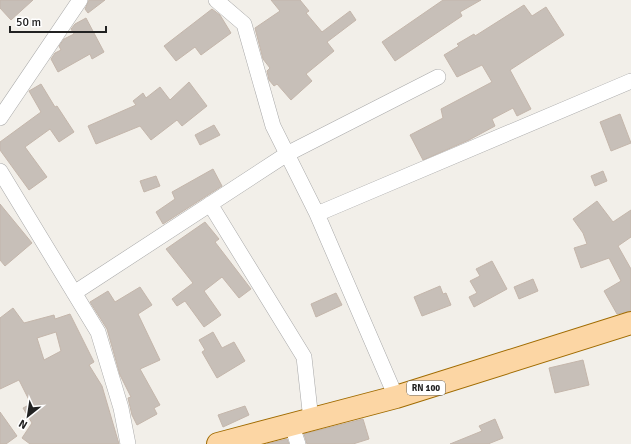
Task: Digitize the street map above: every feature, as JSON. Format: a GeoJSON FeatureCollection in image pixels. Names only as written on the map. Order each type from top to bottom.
{"type":"FeatureCollection","features":[{"type":"Feature","properties":{"kind":"main road","name":"RN 100"},"geometry":{"type":"LineString","coordinates":[[218,444],[300,430],[396,397],[631,323]]}},
{"type":"Feature","properties":{"kind":"street"},"geometry":{"type":"LineString","coordinates":[[0,118],[80,0]]}},
{"type":"Feature","properties":{"kind":"street"},"geometry":{"type":"LineString","coordinates":[[216,0],[244,24],[273,126],[317,214],[396,397]]}},
{"type":"Feature","properties":{"kind":"street"},"geometry":{"type":"LineString","coordinates":[[74,293],[287,154],[438,77]]}},
{"type":"Feature","properties":{"kind":"street"},"geometry":{"type":"LineString","coordinates":[[317,214],[631,81]]}},
{"type":"Feature","properties":{"kind":"street"},"geometry":{"type":"LineString","coordinates":[[0,171],[98,332],[121,408],[128,444]]}},
{"type":"Feature","properties":{"kind":"street"},"geometry":{"type":"LineString","coordinates":[[210,204],[304,357],[300,430]]}},
{"type":"Feature","properties":{"kind":"building"},"geometry":{"type":"Polygon","coordinates":[[[0,0],[33,0],[11,20],[0,8],[0,0]]]}},
{"type":"Feature","properties":{"kind":"building"},"geometry":{"type":"Polygon","coordinates":[[[89,0],[105,0],[88,13],[85,9],[89,0]]]}},
{"type":"Feature","properties":{"kind":"building"},"geometry":{"type":"Polygon","coordinates":[[[271,0],[300,0],[309,11],[306,13],[322,32],[350,11],[356,20],[327,42],[334,51],[306,74],[312,81],[291,100],[277,84],[274,86],[269,80],[267,71],[270,68],[263,59],[255,28],[280,11],[271,0]]]}},
{"type":"Feature","properties":{"kind":"building"},"geometry":{"type":"Polygon","coordinates":[[[443,0],[481,0],[460,12],[462,16],[395,61],[382,42],[443,0]]]}},
{"type":"Feature","properties":{"kind":"building"},"geometry":{"type":"Polygon","coordinates":[[[524,5],[532,16],[546,7],[564,35],[510,70],[531,109],[517,116],[513,108],[492,119],[495,126],[469,140],[423,160],[410,135],[443,118],[441,109],[492,82],[482,65],[457,77],[444,55],[459,46],[457,44],[474,34],[475,36],[524,5]]]}},
{"type":"Feature","properties":{"kind":"building"},"geometry":{"type":"Polygon","coordinates":[[[212,9],[220,15],[231,33],[201,55],[195,47],[176,61],[164,46],[212,9]]]}},
{"type":"Feature","properties":{"kind":"building"},"geometry":{"type":"Polygon","coordinates":[[[86,18],[104,52],[92,59],[90,54],[58,72],[51,59],[55,53],[61,50],[59,46],[64,39],[74,34],[71,29],[75,24],[86,18]]]}},
{"type":"Feature","properties":{"kind":"building"},"geometry":{"type":"Polygon","coordinates":[[[189,82],[207,106],[182,126],[177,120],[151,140],[140,126],[96,144],[88,126],[136,105],[133,101],[143,93],[146,98],[160,87],[170,100],[189,82]]]}},
{"type":"Feature","properties":{"kind":"building"},"geometry":{"type":"Polygon","coordinates":[[[41,84],[55,107],[57,106],[74,132],[59,142],[50,129],[25,147],[47,177],[29,190],[0,150],[0,142],[41,112],[29,91],[41,84]]]}},
{"type":"Feature","properties":{"kind":"building"},"geometry":{"type":"Polygon","coordinates":[[[620,114],[631,143],[611,151],[600,122],[620,114]]]}},
{"type":"Feature","properties":{"kind":"building"},"geometry":{"type":"Polygon","coordinates":[[[214,125],[220,135],[200,145],[195,135],[214,125]]]}},
{"type":"Feature","properties":{"kind":"building"},"geometry":{"type":"Polygon","coordinates":[[[213,169],[222,186],[163,224],[156,212],[175,199],[172,192],[213,169]]]}},
{"type":"Feature","properties":{"kind":"building"},"geometry":{"type":"Polygon","coordinates":[[[603,171],[607,181],[595,186],[591,176],[603,171]]]}},
{"type":"Feature","properties":{"kind":"building"},"geometry":{"type":"Polygon","coordinates":[[[156,176],[160,186],[144,192],[140,181],[156,176]]]}},
{"type":"Feature","properties":{"kind":"building"},"geometry":{"type":"Polygon","coordinates":[[[597,201],[613,222],[631,210],[631,237],[618,246],[631,269],[631,311],[617,314],[604,291],[621,281],[609,258],[581,268],[574,248],[587,244],[583,233],[573,219],[597,201]]]}},
{"type":"Feature","properties":{"kind":"building"},"geometry":{"type":"Polygon","coordinates":[[[0,204],[32,243],[5,266],[0,260],[0,204]]]}},
{"type":"Feature","properties":{"kind":"building"},"geometry":{"type":"Polygon","coordinates":[[[205,222],[219,239],[215,242],[251,289],[239,298],[222,277],[204,291],[221,315],[204,327],[185,301],[177,306],[172,299],[193,283],[166,249],[205,222]]]}},
{"type":"Feature","properties":{"kind":"building"},"geometry":{"type":"Polygon","coordinates":[[[492,261],[507,289],[474,307],[469,297],[477,293],[470,281],[480,276],[476,269],[492,261]]]}},
{"type":"Feature","properties":{"kind":"building"},"geometry":{"type":"Polygon","coordinates":[[[533,279],[538,291],[519,299],[514,287],[533,279]]]}},
{"type":"Feature","properties":{"kind":"building"},"geometry":{"type":"Polygon","coordinates":[[[440,286],[443,294],[446,293],[451,305],[422,316],[414,297],[440,286]]]}},
{"type":"Feature","properties":{"kind":"building"},"geometry":{"type":"Polygon","coordinates":[[[140,287],[152,305],[138,314],[160,360],[140,369],[160,405],[154,408],[157,414],[137,425],[132,415],[128,398],[131,397],[120,375],[107,329],[90,302],[108,291],[115,302],[140,287]]]}},
{"type":"Feature","properties":{"kind":"building"},"geometry":{"type":"Polygon","coordinates":[[[336,293],[342,305],[316,317],[311,304],[336,293]]]}},
{"type":"Feature","properties":{"kind":"building"},"geometry":{"type":"Polygon","coordinates":[[[13,308],[24,323],[54,315],[55,319],[70,314],[94,362],[89,365],[102,386],[119,444],[30,444],[22,438],[32,423],[23,408],[31,404],[19,380],[0,389],[0,318],[13,308]],[[56,332],[37,338],[44,360],[61,351],[56,332]]]}},
{"type":"Feature","properties":{"kind":"building"},"geometry":{"type":"Polygon","coordinates":[[[213,332],[222,348],[234,342],[245,361],[217,378],[202,352],[205,350],[199,340],[213,332]]]}},
{"type":"Feature","properties":{"kind":"building"},"geometry":{"type":"Polygon","coordinates":[[[583,360],[589,385],[555,393],[549,368],[583,360]]]}},
{"type":"Feature","properties":{"kind":"building"},"geometry":{"type":"Polygon","coordinates":[[[245,406],[249,415],[223,427],[218,415],[245,406]]]}},
{"type":"Feature","properties":{"kind":"building"},"geometry":{"type":"Polygon","coordinates":[[[0,412],[17,436],[6,444],[0,444],[0,412]]]}},
{"type":"Feature","properties":{"kind":"building"},"geometry":{"type":"Polygon","coordinates":[[[363,419],[369,439],[353,444],[307,444],[304,434],[363,419]]]}},
{"type":"Feature","properties":{"kind":"building"},"geometry":{"type":"Polygon","coordinates":[[[495,419],[503,438],[488,444],[450,444],[482,431],[479,426],[495,419]]]}},
{"type":"Feature","properties":{"kind":"building"},"geometry":{"type":"Polygon","coordinates":[[[287,439],[289,444],[267,444],[287,439]]]}}]}
